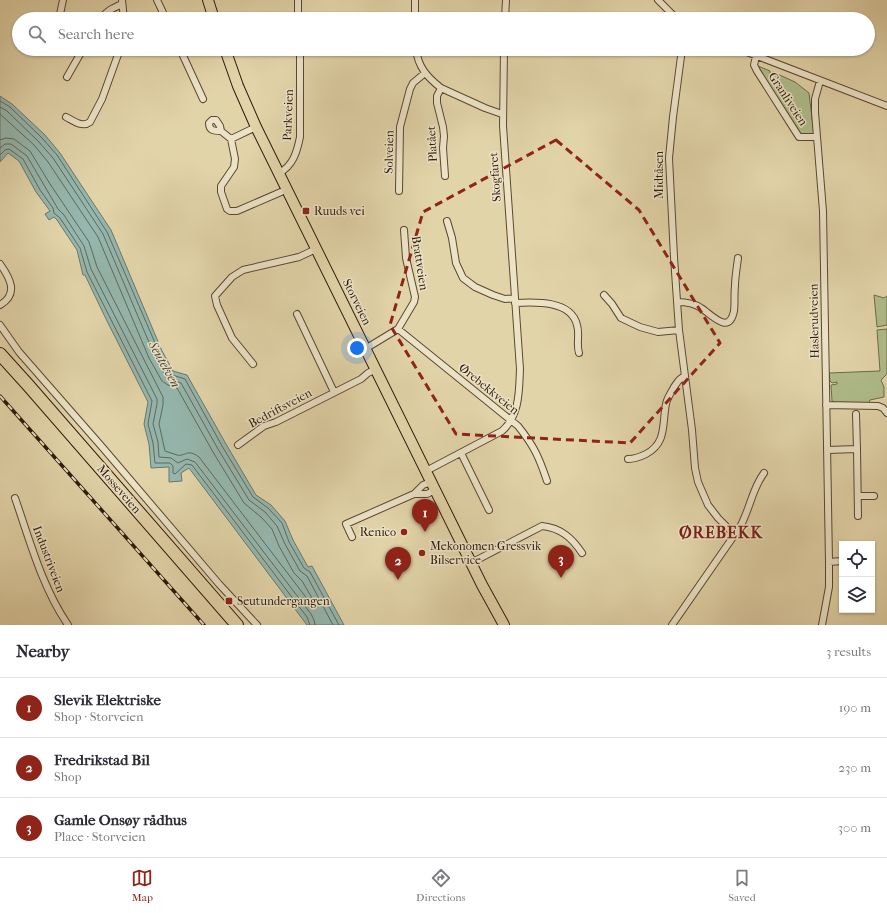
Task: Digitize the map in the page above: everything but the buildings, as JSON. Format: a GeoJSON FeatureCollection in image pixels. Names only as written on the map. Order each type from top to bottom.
{"type":"FeatureCollection","features":[{"type":"Feature","properties":{"kind":"highway","name":"Mosseveien"},"geometry":{"type":"LineString","coordinates":[[0,354],[237,625]]}},
{"type":"Feature","properties":{"kind":"highway","name":"Mosseveien"},"geometry":{"type":"LineString","coordinates":[[0,366],[226,625]]}},
{"type":"Feature","properties":{"kind":"main road"},"geometry":{"type":"LineString","coordinates":[[208,0],[212,12]]}},
{"type":"Feature","properties":{"kind":"main road","name":"Storveien"},"geometry":{"type":"LineString","coordinates":[[227,56],[238,86],[256,128],[471,563],[504,625]]}},
{"type":"Feature","properties":{"kind":"street"},"geometry":{"type":"LineString","coordinates":[[60,12],[63,0]]}},
{"type":"Feature","properties":{"kind":"street"},"geometry":{"type":"LineString","coordinates":[[158,0],[163,12]]}},
{"type":"Feature","properties":{"kind":"street"},"geometry":{"type":"LineString","coordinates":[[298,0],[298,12]]}},
{"type":"Feature","properties":{"kind":"street"},"geometry":{"type":"LineString","coordinates":[[415,0],[415,12]]}},
{"type":"Feature","properties":{"kind":"street"},"geometry":{"type":"LineString","coordinates":[[505,12],[506,0]]}},
{"type":"Feature","properties":{"kind":"street"},"geometry":{"type":"LineString","coordinates":[[658,0],[669,12]]}},
{"type":"Feature","properties":{"kind":"street"},"geometry":{"type":"LineString","coordinates":[[106,12],[122,2],[123,12]]}},
{"type":"Feature","properties":{"kind":"street"},"geometry":{"type":"LineString","coordinates":[[67,77],[79,56]]}},
{"type":"Feature","properties":{"kind":"street"},"geometry":{"type":"LineString","coordinates":[[66,117],[82,125],[88,125],[102,99],[117,56]]}},
{"type":"Feature","properties":{"kind":"street"},"geometry":{"type":"LineString","coordinates":[[183,56],[203,99]]}},
{"type":"Feature","properties":{"kind":"street","name":"Parkveien"},"geometry":{"type":"LineString","coordinates":[[279,173],[288,167],[292,162],[298,149],[300,137],[300,56]]}},
{"type":"Feature","properties":{"kind":"street"},"geometry":{"type":"LineString","coordinates":[[418,56],[425,74],[441,88],[502,114]]}},
{"type":"Feature","properties":{"kind":"street","name":"Skogfaret"},"geometry":{"type":"LineString","coordinates":[[426,471],[502,431],[511,420],[517,404],[519,391],[519,362],[502,114],[504,56]]}},
{"type":"Feature","properties":{"kind":"street","name":"Midtåsen"},"geometry":{"type":"LineString","coordinates":[[681,56],[669,158],[679,330],[692,430],[695,468],[698,482],[708,505],[718,518],[735,535]]}},
{"type":"Feature","properties":{"kind":"street","name":"Granliveien"},"geometry":{"type":"LineString","coordinates":[[817,137],[799,137],[757,72],[754,65],[756,56],[887,106]]}},
{"type":"Feature","properties":{"kind":"street","name":"Solveien"},"geometry":{"type":"LineString","coordinates":[[399,191],[400,127],[410,89],[413,83],[425,74]]}},
{"type":"Feature","properties":{"kind":"street","name":"Haslerudveien"},"geometry":{"type":"LineString","coordinates":[[820,81],[815,99],[815,112],[823,211],[829,562],[827,605],[822,625]]}},
{"type":"Feature","properties":{"kind":"street","name":"Platået"},"geometry":{"type":"LineString","coordinates":[[441,88],[437,96],[437,102],[444,127],[443,148],[445,176]]}},
{"type":"Feature","properties":{"kind":"street"},"geometry":{"type":"LineString","coordinates":[[231,139],[256,128]]}},
{"type":"Feature","properties":{"kind":"street"},"geometry":{"type":"LineString","coordinates":[[221,131],[231,139],[235,159],[234,167],[221,186],[224,204],[227,209],[233,212],[237,211],[281,192]]}},
{"type":"Feature","properties":{"kind":"street"},"geometry":{"type":"LineString","coordinates":[[447,221],[452,238],[456,262],[463,278],[475,287],[504,299],[537,302],[561,307],[567,310],[572,314],[577,324],[577,347],[579,353]]}},
{"type":"Feature","properties":{"kind":"street","name":"Brattveien"},"geometry":{"type":"LineString","coordinates":[[366,349],[398,329],[414,302],[415,297],[406,258],[404,230]]}},
{"type":"Feature","properties":{"kind":"street"},"geometry":{"type":"LineString","coordinates":[[253,364],[232,338],[217,305],[215,296],[232,277],[242,270],[299,257],[316,249]]}},
{"type":"Feature","properties":{"kind":"street"},"geometry":{"type":"LineString","coordinates":[[677,302],[696,305],[719,321],[724,323],[728,322],[734,311],[738,258]]}},
{"type":"Feature","properties":{"kind":"street"},"geometry":{"type":"LineString","coordinates":[[0,264],[9,276],[11,290],[8,300],[0,305]]}},
{"type":"Feature","properties":{"kind":"street"},"geometry":{"type":"LineString","coordinates":[[604,295],[621,318],[658,332],[679,330]]}},
{"type":"Feature","properties":{"kind":"street"},"geometry":{"type":"LineString","coordinates":[[296,314],[334,392]]}},
{"type":"Feature","properties":{"kind":"street"},"geometry":{"type":"LineString","coordinates":[[1,326],[19,352],[219,584],[257,625]]}},
{"type":"Feature","properties":{"kind":"street","name":"Ørebekkveien"},"geometry":{"type":"LineString","coordinates":[[398,329],[511,420],[531,443],[540,460],[547,481]]}},
{"type":"Feature","properties":{"kind":"street","name":"Bedriftsveien"},"geometry":{"type":"LineString","coordinates":[[238,445],[264,426],[276,422],[361,379],[370,377],[377,372]]}},
{"type":"Feature","properties":{"kind":"street"},"geometry":{"type":"LineString","coordinates":[[628,459],[636,459],[654,450],[659,444],[666,403],[678,381],[685,376]]}},
{"type":"Feature","properties":{"kind":"street"},"geometry":{"type":"LineString","coordinates":[[826,405],[878,406],[883,408],[887,413]]}},
{"type":"Feature","properties":{"kind":"street"},"geometry":{"type":"LineString","coordinates":[[856,414],[858,516]]}},
{"type":"Feature","properties":{"kind":"street"},"geometry":{"type":"LineString","coordinates":[[827,450],[857,449]]}},
{"type":"Feature","properties":{"kind":"street"},"geometry":{"type":"LineString","coordinates":[[461,453],[489,510]]}},
{"type":"Feature","properties":{"kind":"street"},"geometry":{"type":"LineString","coordinates":[[672,625],[735,535],[748,512],[755,486],[764,473]]}},
{"type":"Feature","properties":{"kind":"street"},"geometry":{"type":"LineString","coordinates":[[352,537],[346,524],[414,494],[423,485],[433,486]]}},
{"type":"Feature","properties":{"kind":"street"},"geometry":{"type":"LineString","coordinates":[[414,494],[427,494],[433,486]]}},
{"type":"Feature","properties":{"kind":"street"},"geometry":{"type":"LineString","coordinates":[[858,496],[874,496]]}},
{"type":"Feature","properties":{"kind":"street","name":"Industriveien"},"geometry":{"type":"LineString","coordinates":[[15,498],[43,577],[56,606],[68,625]]}},
{"type":"Feature","properties":{"kind":"street"},"geometry":{"type":"LineString","coordinates":[[471,563],[542,526],[550,527],[565,534],[582,553]]}},
{"type":"Feature","properties":{"kind":"street"},"geometry":{"type":"LineString","coordinates":[[829,562],[839,561]]}},
{"type":"Feature","properties":{"kind":"highlighted area"},"geometry":{"type":"Polygon","coordinates":[[[556,140],[639,210],[720,343],[630,443],[456,434],[390,325],[423,212],[556,140]]]}},
{"type":"Feature","properties":{"kind":"green space"},"geometry":{"type":"Polygon","coordinates":[[[758,66],[770,71],[772,74],[773,72],[795,82],[809,93],[814,135],[804,136],[800,134],[758,69],[758,66]]]}},
{"type":"Feature","properties":{"kind":"green space"},"geometry":{"type":"Polygon","coordinates":[[[874,295],[884,298],[887,296],[887,325],[877,327],[874,295]]]}},
{"type":"Feature","properties":{"kind":"green space"},"geometry":{"type":"Polygon","coordinates":[[[887,329],[887,374],[881,380],[884,387],[884,397],[870,400],[869,403],[838,403],[832,401],[831,385],[837,384],[837,382],[832,383],[830,381],[829,373],[880,371],[877,330],[887,329]]]}},
{"type":"Feature","properties":{"kind":"water","name":"Seutelven"},"geometry":{"type":"Polygon","coordinates":[[[0,96],[12,104],[45,135],[60,153],[111,230],[162,351],[173,371],[187,375],[256,495],[271,505],[285,521],[293,540],[308,567],[312,566],[344,625],[307,625],[189,468],[181,473],[182,481],[169,482],[169,467],[151,468],[149,444],[144,424],[148,402],[85,275],[83,275],[77,250],[57,220],[54,217],[49,220],[45,214],[50,211],[36,192],[19,161],[8,153],[0,162],[0,96]]]}},
{"type":"Feature","properties":{"kind":"railway"},"geometry":{"type":"LineString","coordinates":[[0,396],[204,625]]}},
{"type":"Feature","properties":{"kind":"place","name":"Ruuds vei"},"geometry":{"type":"Point","coordinates":[306,211]}},
{"type":"Feature","properties":{"kind":"place","name":"Renico"},"geometry":{"type":"Point","coordinates":[404,532]}},
{"type":"Feature","properties":{"kind":"place","name":"Slevik Elektriske"},"geometry":{"type":"Point","coordinates":[425,532]}},
{"type":"Feature","properties":{"kind":"place","name":"Mekonomen Gressvik Bilservice"},"geometry":{"type":"Point","coordinates":[422,553]}},
{"type":"Feature","properties":{"kind":"place","name":"Gamle Onsøy rådhus"},"geometry":{"type":"Point","coordinates":[561,578]}},
{"type":"Feature","properties":{"kind":"place","name":"Fredrikstad Bil"},"geometry":{"type":"Point","coordinates":[398,580]}},
{"type":"Feature","properties":{"kind":"place","name":"Seutundergangen"},"geometry":{"type":"Point","coordinates":[229,601]}},
{"type":"Feature","properties":{"kind":"district","name":"ØREBEKK"},"geometry":{"type":"Point","coordinates":[721,532]}}]}
